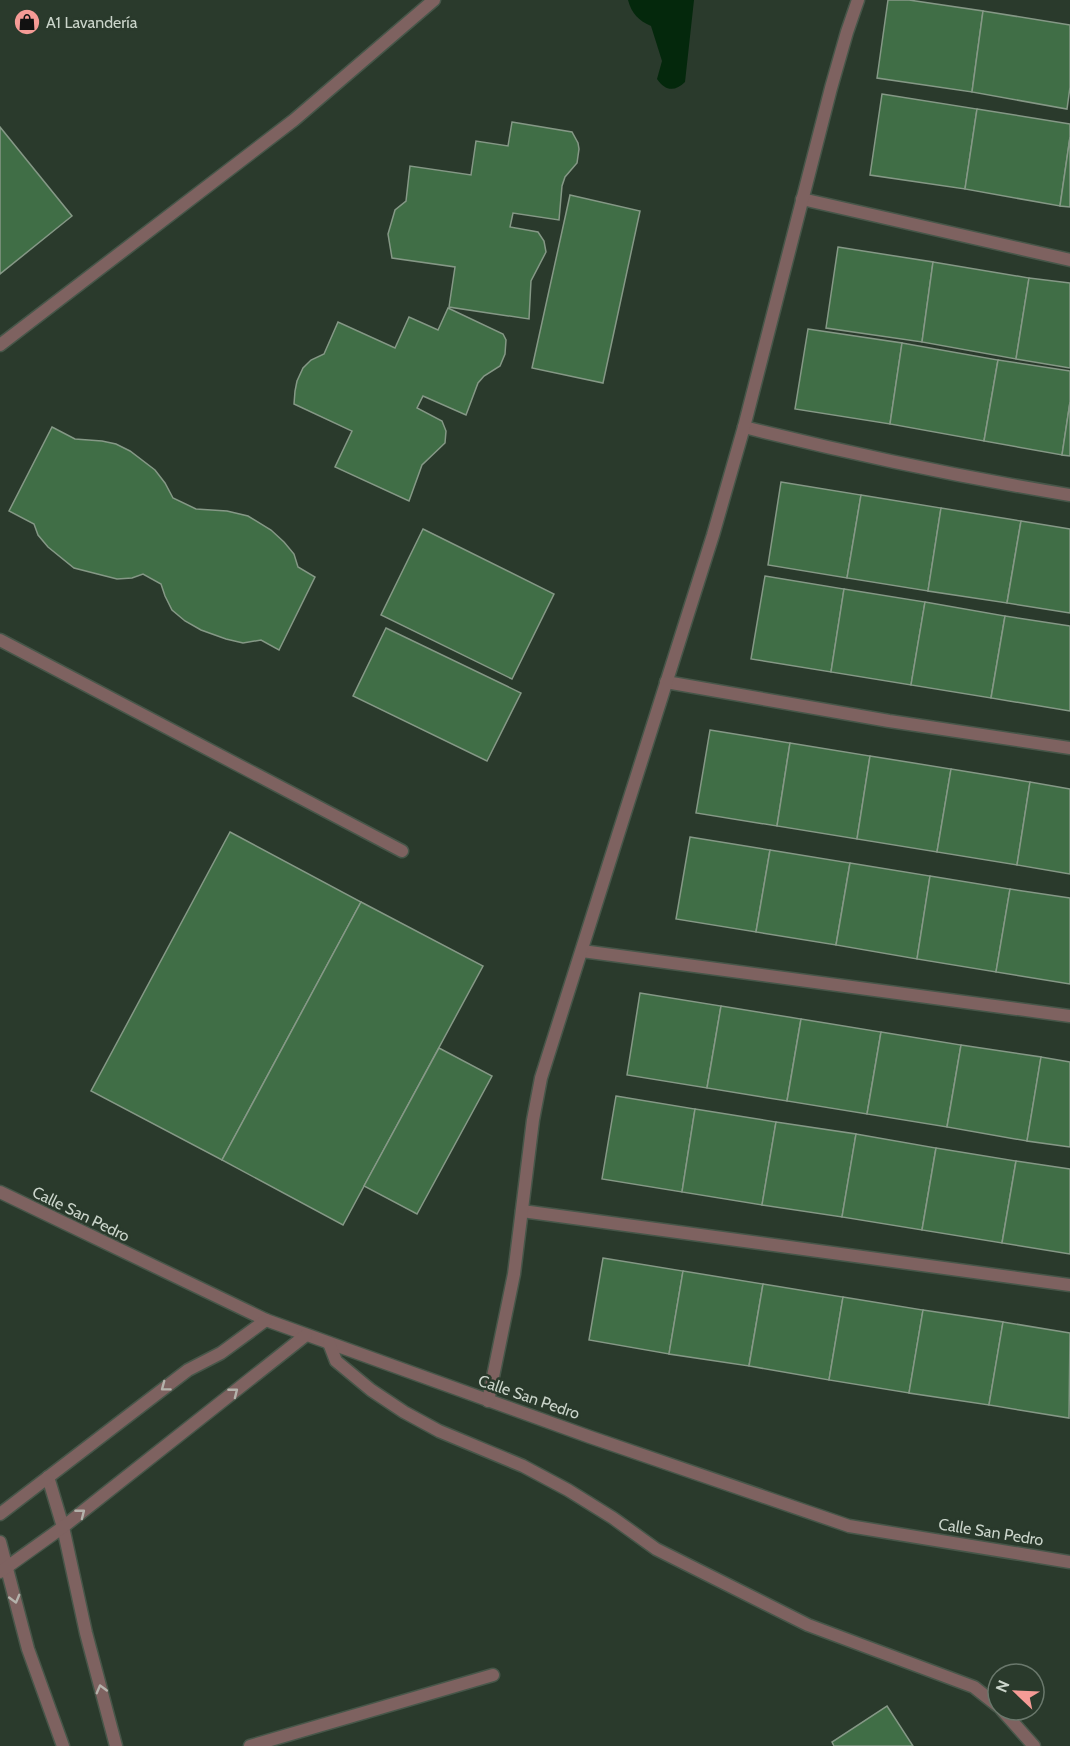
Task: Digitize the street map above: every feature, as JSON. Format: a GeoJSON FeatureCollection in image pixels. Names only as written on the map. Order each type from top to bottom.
{"type":"FeatureCollection","features":[{"type":"Feature","properties":{"kind":"street"},"geometry":{"type":"LineString","coordinates":[[0,345],[294,120],[434,0]]}},
{"type":"Feature","properties":{"kind":"street"},"geometry":{"type":"LineString","coordinates":[[488,1401],[514,1274],[533,1120],[542,1078],[744,427],[840,54],[858,0]]}},
{"type":"Feature","properties":{"kind":"street"},"geometry":{"type":"LineString","coordinates":[[802,199],[1070,260]]}},
{"type":"Feature","properties":{"kind":"street"},"geometry":{"type":"LineString","coordinates":[[744,427],[899,463],[1070,495]]}},
{"type":"Feature","properties":{"kind":"street"},"geometry":{"type":"LineString","coordinates":[[0,640],[402,851]]}},
{"type":"Feature","properties":{"kind":"street"},"geometry":{"type":"LineString","coordinates":[[666,682],[889,721],[1070,748]]}},
{"type":"Feature","properties":{"kind":"street"},"geometry":{"type":"LineString","coordinates":[[582,951],[1070,1016]]}},
{"type":"Feature","properties":{"kind":"street","name":"Calle San Pedro"},"geometry":{"type":"LineString","coordinates":[[0,1192],[266,1320],[488,1401],[849,1526],[1070,1562]]}},
{"type":"Feature","properties":{"kind":"street"},"geometry":{"type":"LineString","coordinates":[[522,1211],[1070,1285]]}},
{"type":"Feature","properties":{"kind":"street"},"geometry":{"type":"LineString","coordinates":[[0,1514],[188,1370],[221,1353],[266,1320]]}},
{"type":"Feature","properties":{"kind":"street"},"geometry":{"type":"LineString","coordinates":[[3,1570],[63,1527],[306,1335]]}},
{"type":"Feature","properties":{"kind":"street"},"geometry":{"type":"LineString","coordinates":[[329,1343],[336,1361],[371,1390],[404,1412],[440,1431],[523,1466],[568,1490],[613,1518],[656,1549],[808,1624],[974,1687],[986,1696]]}},
{"type":"Feature","properties":{"kind":"street"},"geometry":{"type":"LineString","coordinates":[[48,1477],[63,1527],[86,1633],[116,1746]]}},
{"type":"Feature","properties":{"kind":"street"},"geometry":{"type":"LineString","coordinates":[[0,1542],[3,1570],[28,1649],[63,1746]]}},
{"type":"Feature","properties":{"kind":"street"},"geometry":{"type":"LineString","coordinates":[[249,1746],[493,1676]]}},
{"type":"Feature","properties":{"kind":"street"},"geometry":{"type":"LineString","coordinates":[[1013,1722],[1034,1746]]}},
{"type":"Feature","properties":{"kind":"shaded area"},"geometry":{"type":"Polygon","coordinates":[[[628,0],[694,0],[685,82],[678,87],[667,88],[657,79],[662,61],[651,26],[636,16],[628,0]]]}},
{"type":"Feature","properties":{"kind":"building"},"geometry":{"type":"Polygon","coordinates":[[[888,0],[909,0],[983,11],[972,92],[877,78],[888,0]]]}},
{"type":"Feature","properties":{"kind":"building"},"geometry":{"type":"Polygon","coordinates":[[[983,11],[1070,25],[1070,87],[1067,109],[972,92],[983,11]]]}},
{"type":"Feature","properties":{"kind":"building"},"geometry":{"type":"Polygon","coordinates":[[[882,94],[977,109],[965,189],[870,175],[882,94]]]}},
{"type":"Feature","properties":{"kind":"building"},"geometry":{"type":"Polygon","coordinates":[[[977,109],[1070,124],[1060,206],[965,189],[977,109]]]}},
{"type":"Feature","properties":{"kind":"building"},"geometry":{"type":"Polygon","coordinates":[[[512,122],[572,132],[579,149],[577,163],[565,177],[562,186],[559,220],[513,213],[510,227],[538,232],[544,241],[546,252],[531,281],[529,319],[449,307],[455,267],[392,258],[388,234],[395,210],[406,201],[410,166],[471,175],[476,141],[508,146],[512,122]]]}},
{"type":"Feature","properties":{"kind":"building"},"geometry":{"type":"Polygon","coordinates":[[[0,127],[72,216],[0,274],[0,127]]]}},
{"type":"Feature","properties":{"kind":"building"},"geometry":{"type":"Polygon","coordinates":[[[1070,137],[1070,207],[1060,206],[1070,137]]]}},
{"type":"Feature","properties":{"kind":"building"},"geometry":{"type":"Polygon","coordinates":[[[570,195],[640,211],[603,383],[532,368],[570,195]]]}},
{"type":"Feature","properties":{"kind":"building"},"geometry":{"type":"Polygon","coordinates":[[[838,247],[933,262],[922,342],[826,328],[838,247]]]}},
{"type":"Feature","properties":{"kind":"building"},"geometry":{"type":"Polygon","coordinates":[[[933,262],[1029,278],[1016,359],[922,342],[933,262]]]}},
{"type":"Feature","properties":{"kind":"building"},"geometry":{"type":"Polygon","coordinates":[[[1029,278],[1070,283],[1070,368],[1016,359],[1029,278]]]}},
{"type":"Feature","properties":{"kind":"building"},"geometry":{"type":"Polygon","coordinates":[[[448,308],[503,334],[506,340],[505,354],[500,366],[484,376],[478,383],[466,415],[423,396],[417,408],[442,421],[446,431],[445,443],[422,465],[409,501],[335,467],[352,431],[294,404],[297,381],[303,368],[311,360],[324,354],[338,322],[395,348],[409,317],[438,330],[448,308]]]}},
{"type":"Feature","properties":{"kind":"building"},"geometry":{"type":"Polygon","coordinates":[[[808,329],[902,343],[890,424],[795,409],[808,329]]]}},
{"type":"Feature","properties":{"kind":"building"},"geometry":{"type":"Polygon","coordinates":[[[902,343],[998,360],[984,441],[890,424],[902,343]]]}},
{"type":"Feature","properties":{"kind":"building"},"geometry":{"type":"Polygon","coordinates":[[[998,360],[1070,371],[1070,402],[1062,455],[984,441],[998,360]]]}},
{"type":"Feature","properties":{"kind":"building"},"geometry":{"type":"Polygon","coordinates":[[[1070,402],[1070,456],[1062,455],[1070,402]]]}},
{"type":"Feature","properties":{"kind":"building"},"geometry":{"type":"Polygon","coordinates":[[[52,427],[75,439],[116,444],[130,451],[155,470],[173,498],[196,509],[227,511],[248,516],[271,530],[284,542],[294,554],[298,567],[315,577],[279,650],[261,640],[243,643],[201,630],[172,610],[161,584],[143,574],[132,578],[117,579],[74,568],[48,547],[38,535],[34,524],[9,511],[52,427]]]}},
{"type":"Feature","properties":{"kind":"building"},"geometry":{"type":"Polygon","coordinates":[[[781,482],[861,495],[847,578],[768,565],[781,482]]]}},
{"type":"Feature","properties":{"kind":"building"},"geometry":{"type":"Polygon","coordinates":[[[861,495],[941,508],[928,591],[847,578],[861,495]]]}},
{"type":"Feature","properties":{"kind":"building"},"geometry":{"type":"Polygon","coordinates":[[[941,508],[1021,521],[1007,603],[928,591],[941,508]]]}},
{"type":"Feature","properties":{"kind":"building"},"geometry":{"type":"Polygon","coordinates":[[[1021,521],[1070,529],[1070,613],[1007,603],[1021,521]]]}},
{"type":"Feature","properties":{"kind":"building"},"geometry":{"type":"Polygon","coordinates":[[[423,529],[554,594],[512,679],[381,615],[423,529]]]}},
{"type":"Feature","properties":{"kind":"building"},"geometry":{"type":"Polygon","coordinates":[[[765,576],[844,589],[831,672],[751,659],[765,576]]]}},
{"type":"Feature","properties":{"kind":"building"},"geometry":{"type":"Polygon","coordinates":[[[844,589],[925,602],[911,685],[831,672],[844,589]]]}},
{"type":"Feature","properties":{"kind":"building"},"geometry":{"type":"Polygon","coordinates":[[[925,602],[1005,616],[991,698],[911,685],[925,602]]]}},
{"type":"Feature","properties":{"kind":"building"},"geometry":{"type":"Polygon","coordinates":[[[1005,616],[1070,626],[1070,711],[991,698],[1005,616]]]}},
{"type":"Feature","properties":{"kind":"building"},"geometry":{"type":"Polygon","coordinates":[[[386,628],[521,693],[487,761],[353,696],[386,628]]]}},
{"type":"Feature","properties":{"kind":"building"},"geometry":{"type":"Polygon","coordinates":[[[710,730],[790,743],[777,826],[696,813],[710,730]]]}},
{"type":"Feature","properties":{"kind":"building"},"geometry":{"type":"Polygon","coordinates":[[[790,743],[870,756],[857,839],[777,826],[790,743]]]}},
{"type":"Feature","properties":{"kind":"building"},"geometry":{"type":"Polygon","coordinates":[[[870,756],[951,769],[937,852],[857,839],[870,756]]]}},
{"type":"Feature","properties":{"kind":"building"},"geometry":{"type":"Polygon","coordinates":[[[951,769],[1030,782],[1017,865],[937,852],[951,769]]]}},
{"type":"Feature","properties":{"kind":"building"},"geometry":{"type":"Polygon","coordinates":[[[1030,782],[1070,789],[1070,874],[1017,865],[1030,782]]]}},
{"type":"Feature","properties":{"kind":"building"},"geometry":{"type":"Polygon","coordinates":[[[230,832],[361,902],[222,1160],[91,1091],[230,832]]]}},
{"type":"Feature","properties":{"kind":"building"},"geometry":{"type":"Polygon","coordinates":[[[690,837],[770,850],[756,932],[676,919],[690,837]]]}},
{"type":"Feature","properties":{"kind":"building"},"geometry":{"type":"Polygon","coordinates":[[[770,850],[850,863],[836,945],[756,932],[770,850]]]}},
{"type":"Feature","properties":{"kind":"building"},"geometry":{"type":"Polygon","coordinates":[[[850,863],[930,876],[917,959],[836,945],[850,863]]]}},
{"type":"Feature","properties":{"kind":"building"},"geometry":{"type":"Polygon","coordinates":[[[930,876],[1010,889],[996,972],[917,959],[930,876]]]}},
{"type":"Feature","properties":{"kind":"building"},"geometry":{"type":"Polygon","coordinates":[[[1010,889],[1070,898],[1070,984],[996,972],[1010,889]]]}},
{"type":"Feature","properties":{"kind":"building"},"geometry":{"type":"Polygon","coordinates":[[[361,902],[483,966],[343,1225],[222,1160],[361,902]]]}},
{"type":"Feature","properties":{"kind":"building"},"geometry":{"type":"Polygon","coordinates":[[[640,993],[721,1006],[707,1088],[627,1075],[640,993]]]}},
{"type":"Feature","properties":{"kind":"building"},"geometry":{"type":"Polygon","coordinates":[[[721,1006],[801,1019],[787,1101],[707,1088],[721,1006]]]}},
{"type":"Feature","properties":{"kind":"building"},"geometry":{"type":"Polygon","coordinates":[[[801,1019],[881,1032],[867,1114],[787,1101],[801,1019]]]}},
{"type":"Feature","properties":{"kind":"building"},"geometry":{"type":"Polygon","coordinates":[[[881,1032],[961,1045],[947,1127],[867,1114],[881,1032]]]}},
{"type":"Feature","properties":{"kind":"building"},"geometry":{"type":"Polygon","coordinates":[[[961,1045],[1041,1057],[1027,1141],[947,1127],[961,1045]]]}},
{"type":"Feature","properties":{"kind":"building"},"geometry":{"type":"Polygon","coordinates":[[[439,1048],[492,1076],[417,1214],[364,1186],[439,1048]]]}},
{"type":"Feature","properties":{"kind":"building"},"geometry":{"type":"Polygon","coordinates":[[[1041,1057],[1070,1062],[1070,1147],[1027,1141],[1041,1057]]]}},
{"type":"Feature","properties":{"kind":"building"},"geometry":{"type":"Polygon","coordinates":[[[616,1096],[695,1109],[682,1192],[602,1179],[616,1096]]]}},
{"type":"Feature","properties":{"kind":"building"},"geometry":{"type":"Polygon","coordinates":[[[695,1109],[776,1122],[762,1205],[682,1192],[695,1109]]]}},
{"type":"Feature","properties":{"kind":"building"},"geometry":{"type":"Polygon","coordinates":[[[776,1122],[856,1134],[842,1217],[762,1205],[776,1122]]]}},
{"type":"Feature","properties":{"kind":"building"},"geometry":{"type":"Polygon","coordinates":[[[856,1134],[936,1148],[922,1230],[842,1217],[856,1134]]]}},
{"type":"Feature","properties":{"kind":"building"},"geometry":{"type":"Polygon","coordinates":[[[936,1148],[1016,1161],[1002,1243],[922,1230],[936,1148]]]}},
{"type":"Feature","properties":{"kind":"building"},"geometry":{"type":"Polygon","coordinates":[[[1016,1161],[1070,1169],[1070,1254],[1002,1243],[1016,1161]]]}},
{"type":"Feature","properties":{"kind":"building"},"geometry":{"type":"Polygon","coordinates":[[[603,1258],[683,1271],[669,1354],[589,1340],[603,1258]]]}},
{"type":"Feature","properties":{"kind":"building"},"geometry":{"type":"Polygon","coordinates":[[[683,1271],[763,1284],[749,1366],[669,1354],[683,1271]]]}},
{"type":"Feature","properties":{"kind":"building"},"geometry":{"type":"Polygon","coordinates":[[[763,1284],[843,1297],[829,1380],[749,1366],[763,1284]]]}},
{"type":"Feature","properties":{"kind":"building"},"geometry":{"type":"Polygon","coordinates":[[[843,1297],[923,1310],[909,1393],[829,1380],[843,1297]]]}},
{"type":"Feature","properties":{"kind":"building"},"geometry":{"type":"Polygon","coordinates":[[[923,1310],[1003,1322],[989,1405],[909,1393],[923,1310]]]}},
{"type":"Feature","properties":{"kind":"building"},"geometry":{"type":"Polygon","coordinates":[[[1003,1322],[1070,1333],[1069,1418],[989,1405],[1003,1322]]]}},
{"type":"Feature","properties":{"kind":"building"},"geometry":{"type":"Polygon","coordinates":[[[887,1706],[913,1746],[834,1746],[832,1742],[887,1706]]]}},
{"type":"Feature","properties":{"kind":"place","name":"A1 Lavandería"},"geometry":{"type":"Point","coordinates":[27,22]}}]}
